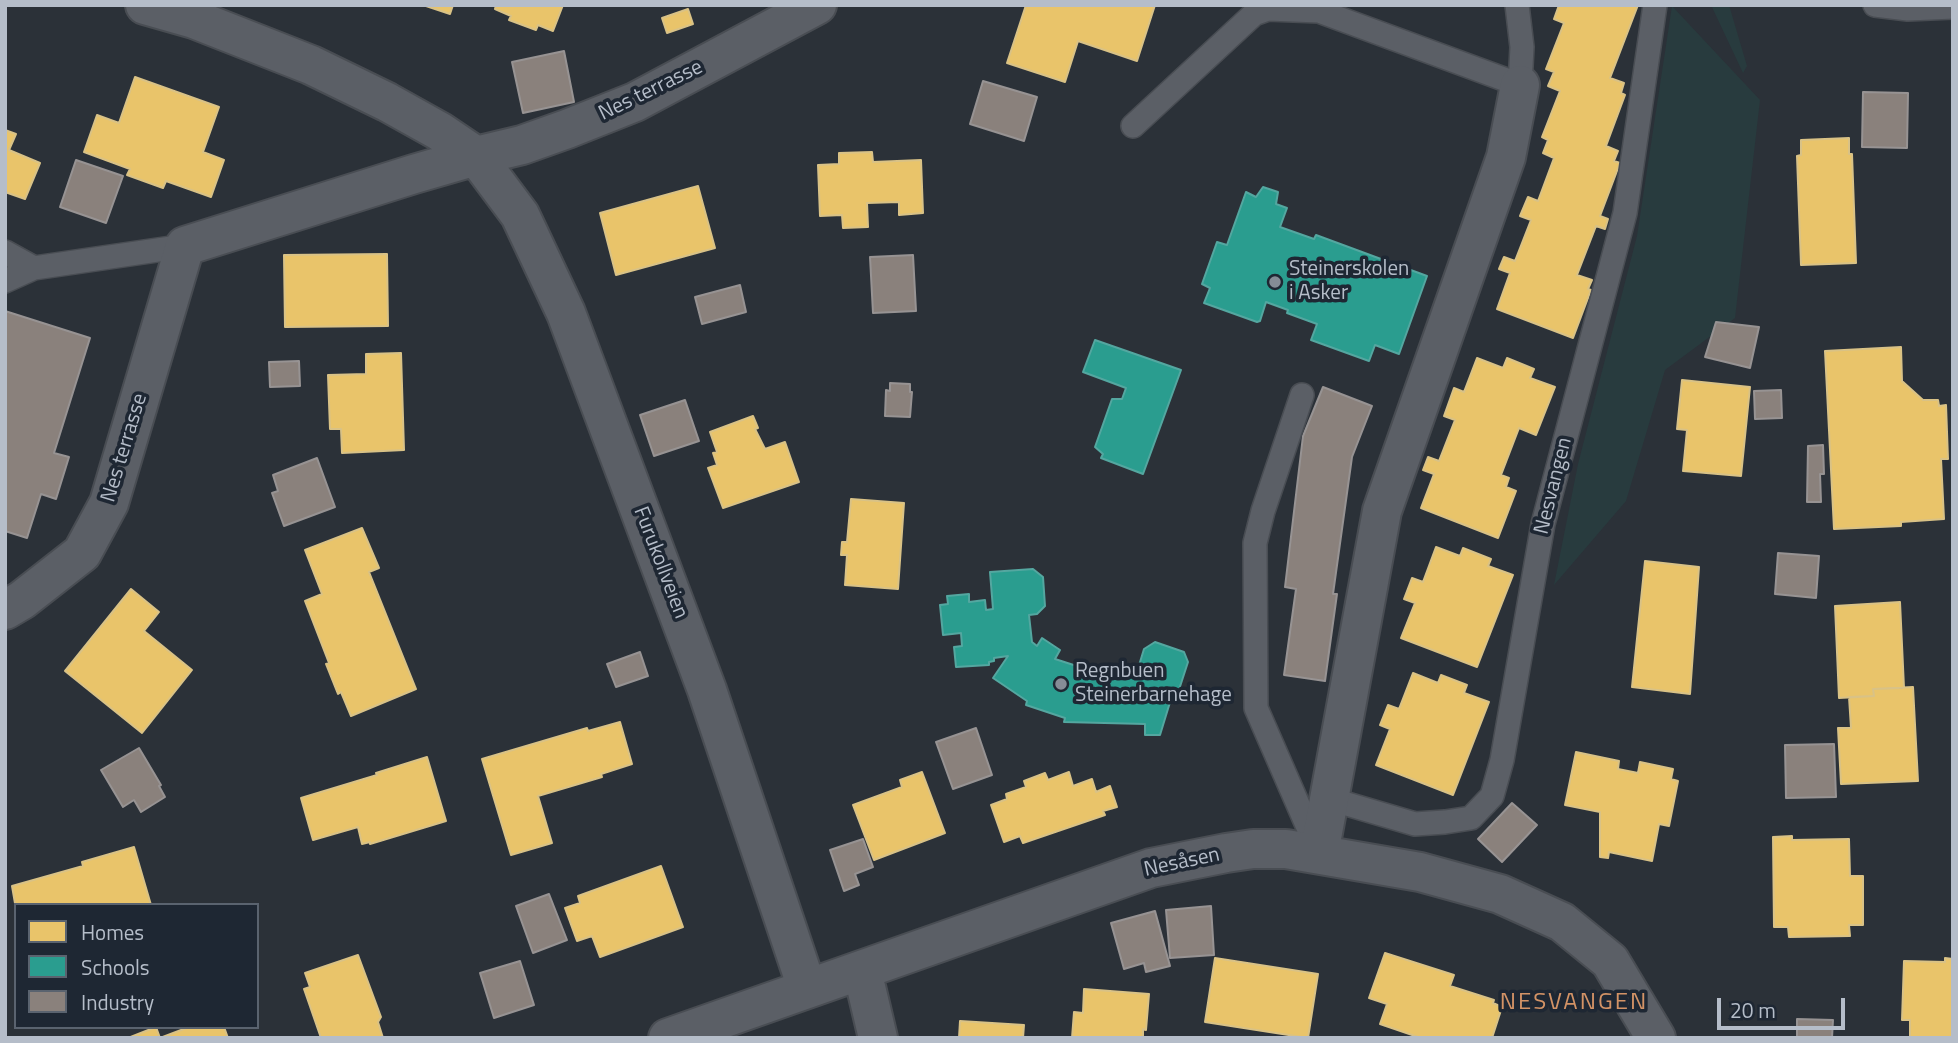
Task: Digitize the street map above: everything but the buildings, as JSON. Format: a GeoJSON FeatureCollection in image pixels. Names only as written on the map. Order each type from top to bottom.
{"type":"FeatureCollection","features":[{"type":"Feature","properties":{"kind":"street"},"geometry":{"type":"LineString","coordinates":[[145,5],[194,19],[311,65],[387,102],[439,131],[476,156]]}},
{"type":"Feature","properties":{"kind":"street","name":"Nes terrasse"},"geometry":{"type":"LineString","coordinates":[[5,610],[82,553],[109,503],[185,246],[476,156],[534,141],[635,102],[817,5]]}},
{"type":"Feature","properties":{"kind":"street"},"geometry":{"type":"LineString","coordinates":[[1320,854],[1382,511],[1506,158],[1520,85]]}},
{"type":"Feature","properties":{"kind":"street","name":"Furukollveien"},"geometry":{"type":"LineString","coordinates":[[476,156],[520,215],[566,313],[707,690],[807,988]]}},
{"type":"Feature","properties":{"kind":"street","name":"Nesåsen"},"geometry":{"type":"LineString","coordinates":[[668,1038],[1151,867],[1252,849],[1286,849],[1419,872],[1500,894],[1562,922],[1610,961],[1645,1033]]}},
{"type":"Feature","properties":{"kind":"street"},"geometry":{"type":"LineString","coordinates":[[862,970],[878,1038]]}},
{"type":"Feature","properties":{"kind":"lane"},"geometry":{"type":"LineString","coordinates":[[1133,126],[1254,14],[1268,9],[1319,11],[1520,85],[1521,47],[1517,5]]}},
{"type":"Feature","properties":{"kind":"lane","name":"Nesvangen"},"geometry":{"type":"LineString","coordinates":[[1330,799],[1415,824],[1471,818],[1492,796],[1503,760],[1543,524],[1625,213],[1655,5]]}},
{"type":"Feature","properties":{"kind":"lane"},"geometry":{"type":"LineString","coordinates":[[1875,5],[1908,9],[1953,7]]}},
{"type":"Feature","properties":{"kind":"lane","name":"Nes terrasse"},"geometry":{"type":"LineString","coordinates":[[5,281],[34,268],[185,246]]}},
{"type":"Feature","properties":{"kind":"lane"},"geometry":{"type":"LineString","coordinates":[[5,252],[34,268]]}},
{"type":"Feature","properties":{"kind":"lane"},"geometry":{"type":"LineString","coordinates":[[1302,396],[1263,511],[1255,543],[1256,708],[1320,854]]}},
{"type":"Feature","properties":{"kind":"shaded area"},"geometry":{"type":"Polygon","coordinates":[[[1711,5],[1729,5],[1747,66],[1743,73],[1711,5]]]}},
{"type":"Feature","properties":{"kind":"shaded area"},"geometry":{"type":"Polygon","coordinates":[[[1672,6],[1760,100],[1735,318],[1665,370],[1626,501],[1554,585],[1578,464],[1637,236],[1672,6]]]}},
{"type":"Feature","properties":{"kind":"place","name":"Steinerskolen i Asker"},"geometry":{"type":"Point","coordinates":[1275,282]}},
{"type":"Feature","properties":{"kind":"place","name":"Regnbuen Steinerbarnehage"},"geometry":{"type":"Point","coordinates":[1061,684]}},
{"type":"Feature","properties":{"kind":"district","name":"NESVANGEN"},"geometry":{"type":"Point","coordinates":[1574,1003]}}]}
